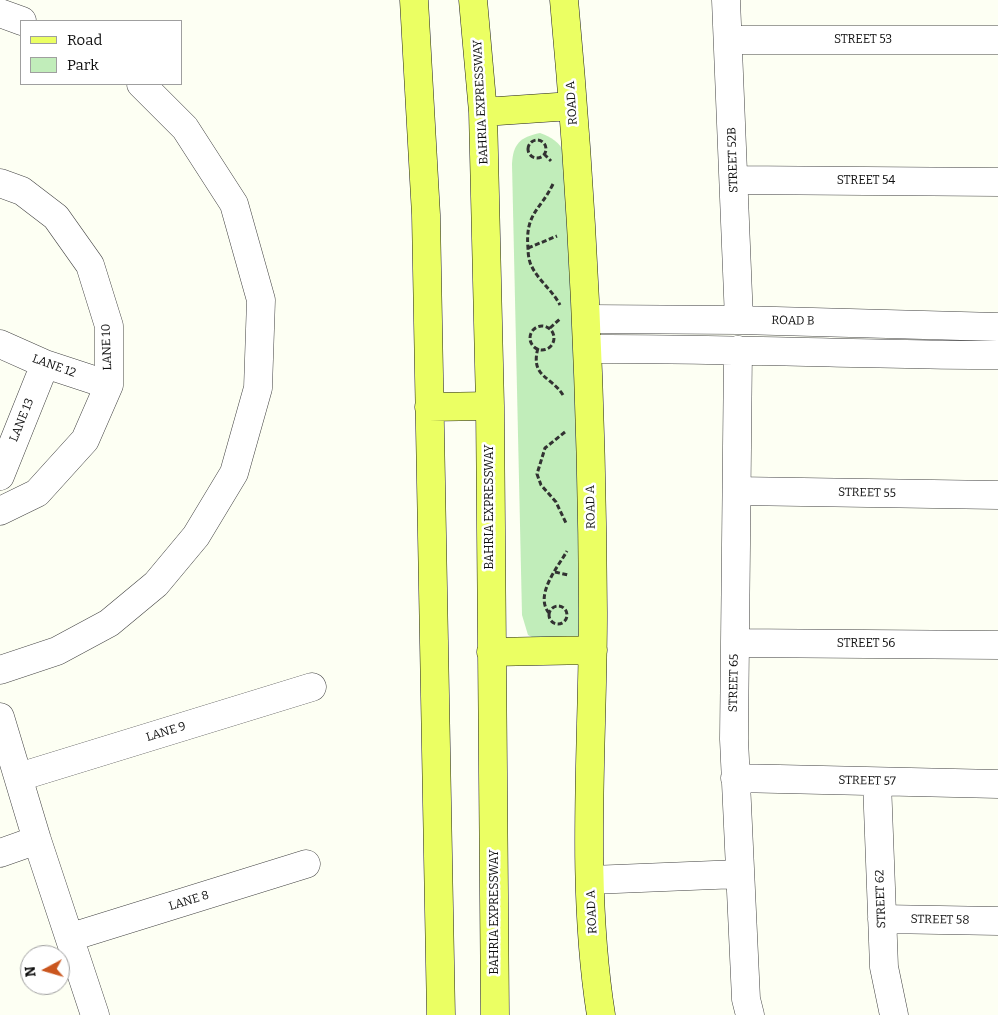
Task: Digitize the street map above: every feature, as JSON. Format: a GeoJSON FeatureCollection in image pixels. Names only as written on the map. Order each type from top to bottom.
{"type":"FeatureCollection","features":[{"type":"Feature","properties":{"kind":"main road"},"geometry":{"type":"LineString","coordinates":[[414,0],[426,215],[441,1015]]}},
{"type":"Feature","properties":{"kind":"main road","name":"BAHRIA EXPRESSWAY"},"geometry":{"type":"LineString","coordinates":[[474,0],[483,112],[490,406],[495,1015]]}},
{"type":"Feature","properties":{"kind":"main road","name":"ROAD A"},"geometry":{"type":"LineString","coordinates":[[564,0],[581,234],[570,314],[588,349],[593,650],[589,806],[595,977],[601,1015]]}},
{"type":"Feature","properties":{"kind":"main road"},"geometry":{"type":"LineString","coordinates":[[483,112],[572,106]]}},
{"type":"Feature","properties":{"kind":"main road"},"geometry":{"type":"LineString","coordinates":[[429,407],[490,406]]}},
{"type":"Feature","properties":{"kind":"main road"},"geometry":{"type":"LineString","coordinates":[[491,652],[593,650]]}},
{"type":"Feature","properties":{"kind":"street","name":"STREET 52B"},"geometry":{"type":"LineString","coordinates":[[726,0],[740,320]]}},
{"type":"Feature","properties":{"kind":"street"},"geometry":{"type":"LineString","coordinates":[[0,13],[20,20]]}},
{"type":"Feature","properties":{"kind":"street","name":"STREET 53"},"geometry":{"type":"LineString","coordinates":[[728,40],[998,40]]}},
{"type":"Feature","properties":{"kind":"street"},"geometry":{"type":"LineString","coordinates":[[0,670],[57,651],[109,623],[156,584],[196,536],[234,474],[258,388],[260,300],[234,204],[185,128],[142,85]]}},
{"type":"Feature","properties":{"kind":"street","name":"STREET 54"},"geometry":{"type":"LineString","coordinates":[[734,180],[998,182]]}},
{"type":"Feature","properties":{"kind":"street","name":"LANE 10"},"geometry":{"type":"LineString","coordinates":[[0,183],[22,191],[56,217],[90,265],[109,326],[108,385],[85,440],[37,493],[0,511]]}},
{"type":"Feature","properties":{"kind":"street","name":"ROAD B"},"geometry":{"type":"LineString","coordinates":[[570,314],[998,327]]}},
{"type":"Feature","properties":{"kind":"street","name":"LANE 12"},"geometry":{"type":"LineString","coordinates":[[0,344],[44,364],[108,385]]}},
{"type":"Feature","properties":{"kind":"street"},"geometry":{"type":"LineString","coordinates":[[588,349],[738,350],[874,355],[998,356]]}},
{"type":"Feature","properties":{"kind":"street","name":"STREET 65"},"geometry":{"type":"LineString","coordinates":[[738,350],[735,643],[736,778],[746,999],[750,1015]]}},
{"type":"Feature","properties":{"kind":"street","name":"LANE 13"},"geometry":{"type":"LineString","coordinates":[[0,476],[44,364]]}},
{"type":"Feature","properties":{"kind":"street","name":"STREET 55"},"geometry":{"type":"LineString","coordinates":[[737,491],[998,495]]}},
{"type":"Feature","properties":{"kind":"street","name":"STREET 56"},"geometry":{"type":"LineString","coordinates":[[735,643],[998,645]]}},
{"type":"Feature","properties":{"kind":"street","name":"LANE 9"},"geometry":{"type":"LineString","coordinates":[[20,777],[312,686]]}},
{"type":"Feature","properties":{"kind":"street"},"geometry":{"type":"LineString","coordinates":[[0,717],[20,777],[37,840],[71,937],[95,1015]]}},
{"type":"Feature","properties":{"kind":"street","name":"STREET 57"},"geometry":{"type":"LineString","coordinates":[[736,778],[998,784]]}},
{"type":"Feature","properties":{"kind":"street","name":"STREET 62"},"geometry":{"type":"LineString","coordinates":[[877,782],[884,967],[894,1015]]}},
{"type":"Feature","properties":{"kind":"street"},"geometry":{"type":"LineString","coordinates":[[0,853],[37,840]]}},
{"type":"Feature","properties":{"kind":"street","name":"LANE 8"},"geometry":{"type":"LineString","coordinates":[[71,937],[306,864]]}},
{"type":"Feature","properties":{"kind":"street"},"geometry":{"type":"LineString","coordinates":[[591,880],[739,874]]}},
{"type":"Feature","properties":{"kind":"street","name":"STREET 58"},"geometry":{"type":"LineString","coordinates":[[882,919],[998,921]]}},
{"type":"Feature","properties":{"kind":"path"},"geometry":{"type":"LineString","coordinates":[[535,140],[541,141],[545,145],[544,154],[540,158],[534,157],[529,154],[528,145],[535,140]]}},
{"type":"Feature","properties":{"kind":"path"},"geometry":{"type":"LineString","coordinates":[[544,154],[550,159],[552,167]]}},
{"type":"Feature","properties":{"kind":"path"},"geometry":{"type":"LineString","coordinates":[[550,328],[570,314],[531,265],[528,248],[529,222],[554,181]]}},
{"type":"Feature","properties":{"kind":"path"},"geometry":{"type":"LineString","coordinates":[[528,248],[539,246],[551,237],[581,234]]}},
{"type":"Feature","properties":{"kind":"path"},"geometry":{"type":"LineString","coordinates":[[540,326],[550,328],[554,336],[552,344],[546,349],[538,348],[531,340],[532,333],[540,326]]}},
{"type":"Feature","properties":{"kind":"path"},"geometry":{"type":"LineString","coordinates":[[538,348],[536,357],[538,370],[559,389],[564,400]]}},
{"type":"Feature","properties":{"kind":"path"},"geometry":{"type":"LineString","coordinates":[[567,428],[545,448],[537,474],[541,485],[556,502],[567,528]]}},
{"type":"Feature","properties":{"kind":"path"},"geometry":{"type":"LineString","coordinates":[[549,613],[555,606],[561,606],[567,612],[567,618],[563,623],[557,624],[550,619],[545,605],[546,590],[569,546]]}},
{"type":"Feature","properties":{"kind":"green space"},"geometry":{"type":"Polygon","coordinates":[[[540,133],[555,140],[564,153],[587,631],[575,639],[534,638],[528,635],[522,615],[512,164],[514,151],[519,142],[540,133]]]}}]}
